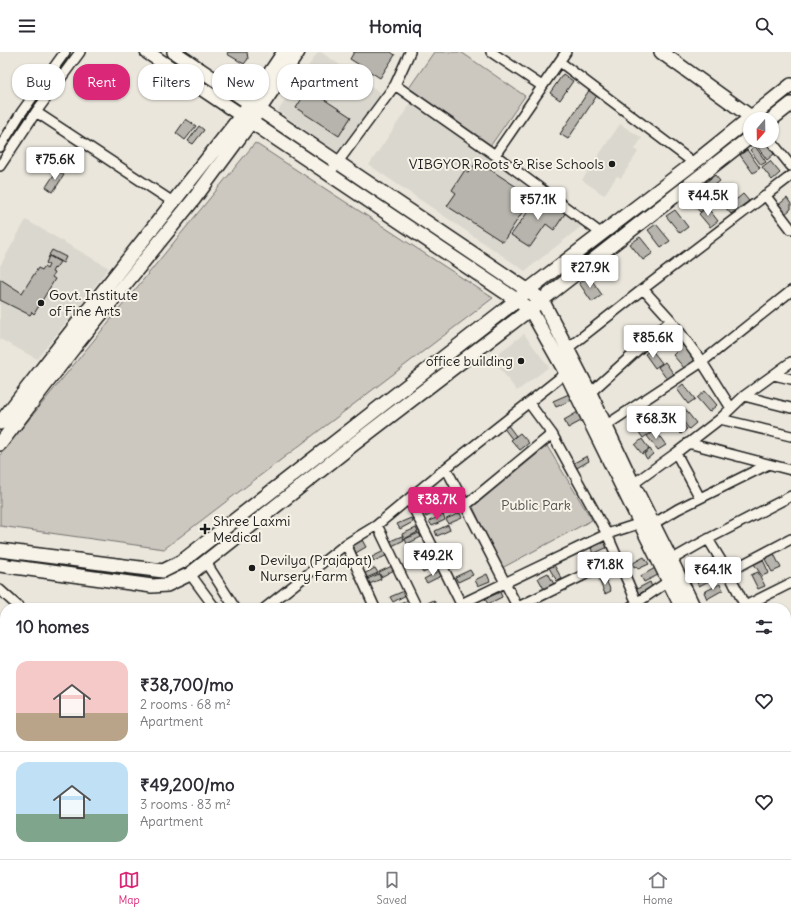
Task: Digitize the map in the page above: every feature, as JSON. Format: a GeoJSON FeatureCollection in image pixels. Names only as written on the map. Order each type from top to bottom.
{"type":"FeatureCollection","features":[{"type":"Feature","properties":{"kind":"main road"},"geometry":{"type":"LineString","coordinates":[[147,52],[530,309],[647,524],[669,581],[680,603]]}},
{"type":"Feature","properties":{"kind":"main road"},"geometry":{"type":"LineString","coordinates":[[174,52],[542,300],[590,393],[605,426],[628,487]]}},
{"type":"Feature","properties":{"kind":"main road"},"geometry":{"type":"LineString","coordinates":[[0,444],[76,345],[194,199],[254,106],[284,52]]}},
{"type":"Feature","properties":{"kind":"main road"},"geometry":{"type":"LineString","coordinates":[[254,106],[298,52]]}},
{"type":"Feature","properties":{"kind":"main road"},"geometry":{"type":"LineString","coordinates":[[661,52],[744,112]]}},
{"type":"Feature","properties":{"kind":"main road"},"geometry":{"type":"LineString","coordinates":[[757,112],[791,85]]}},
{"type":"Feature","properties":{"kind":"main road"},"geometry":{"type":"LineString","coordinates":[[779,113],[791,104]]}},
{"type":"Feature","properties":{"kind":"main road"},"geometry":{"type":"LineString","coordinates":[[0,423],[173,202],[246,119]]}},
{"type":"Feature","properties":{"kind":"main road"},"geometry":{"type":"LineString","coordinates":[[0,550],[163,571],[181,562],[743,123]]}},
{"type":"Feature","properties":{"kind":"main road"},"geometry":{"type":"LineString","coordinates":[[0,565],[152,586],[167,585],[190,574],[354,444],[542,300],[743,142]]}},
{"type":"Feature","properties":{"kind":"main road"},"geometry":{"type":"LineString","coordinates":[[647,524],[671,560],[692,603]]}},
{"type":"Feature","properties":{"kind":"street"},"geometry":{"type":"LineString","coordinates":[[0,147],[21,113],[65,52]]}},
{"type":"Feature","properties":{"kind":"street"},"geometry":{"type":"LineString","coordinates":[[0,166],[36,112],[80,52]]}},
{"type":"Feature","properties":{"kind":"street"},"geometry":{"type":"LineString","coordinates":[[329,174],[394,84],[410,52]]}},
{"type":"Feature","properties":{"kind":"street"},"geometry":{"type":"LineString","coordinates":[[491,52],[542,86]]}},
{"type":"Feature","properties":{"kind":"street"},"geometry":{"type":"LineString","coordinates":[[495,155],[566,52]]}},
{"type":"Feature","properties":{"kind":"street"},"geometry":{"type":"LineString","coordinates":[[560,62],[694,163]]}},
{"type":"Feature","properties":{"kind":"street"},"geometry":{"type":"LineString","coordinates":[[394,84],[495,155],[602,234]]}},
{"type":"Feature","properties":{"kind":"street"},"geometry":{"type":"LineString","coordinates":[[36,112],[173,202]]}},
{"type":"Feature","properties":{"kind":"street"},"geometry":{"type":"LineString","coordinates":[[777,148],[791,166]]}},
{"type":"Feature","properties":{"kind":"street"},"geometry":{"type":"LineString","coordinates":[[568,348],[791,176]]}},
{"type":"Feature","properties":{"kind":"street"},"geometry":{"type":"LineString","coordinates":[[765,195],[791,229]]}},
{"type":"Feature","properties":{"kind":"street"},"geometry":{"type":"LineString","coordinates":[[643,289],[671,320],[702,362],[731,408]]}},
{"type":"Feature","properties":{"kind":"street"},"geometry":{"type":"LineString","coordinates":[[605,426],[702,362],[791,291]]}},
{"type":"Feature","properties":{"kind":"street"},"geometry":{"type":"LineString","coordinates":[[590,393],[671,320]]}},
{"type":"Feature","properties":{"kind":"street"},"geometry":{"type":"LineString","coordinates":[[628,487],[676,453],[720,419],[744,396],[791,362]]}},
{"type":"Feature","properties":{"kind":"street"},"geometry":{"type":"LineString","coordinates":[[271,603],[346,544],[377,525],[566,373]]}},
{"type":"Feature","properties":{"kind":"street"},"geometry":{"type":"LineString","coordinates":[[774,375],[791,379]]}},
{"type":"Feature","properties":{"kind":"street"},"geometry":{"type":"LineString","coordinates":[[744,396],[791,408]]}},
{"type":"Feature","properties":{"kind":"street"},"geometry":{"type":"LineString","coordinates":[[528,403],[552,434],[607,534],[634,603]]}},
{"type":"Feature","properties":{"kind":"street"},"geometry":{"type":"LineString","coordinates":[[720,419],[791,436]]}},
{"type":"Feature","properties":{"kind":"street"},"geometry":{"type":"LineString","coordinates":[[466,505],[552,434]]}},
{"type":"Feature","properties":{"kind":"street"},"geometry":{"type":"LineString","coordinates":[[688,443],[791,470]]}},
{"type":"Feature","properties":{"kind":"street"},"geometry":{"type":"LineString","coordinates":[[676,453],[700,498]]}},
{"type":"Feature","properties":{"kind":"street"},"geometry":{"type":"LineString","coordinates":[[467,603],[505,582],[607,534],[647,524],[768,465]]}},
{"type":"Feature","properties":{"kind":"street"},"geometry":{"type":"LineString","coordinates":[[446,468],[516,603]]}},
{"type":"Feature","properties":{"kind":"street"},"geometry":{"type":"LineString","coordinates":[[671,560],[791,496]]}},
{"type":"Feature","properties":{"kind":"street"},"geometry":{"type":"LineString","coordinates":[[409,499],[461,603]]}},
{"type":"Feature","properties":{"kind":"street"},"geometry":{"type":"LineString","coordinates":[[377,525],[415,603]]}},
{"type":"Feature","properties":{"kind":"street"},"geometry":{"type":"LineString","coordinates":[[708,539],[728,572],[742,603]]}},
{"type":"Feature","properties":{"kind":"street"},"geometry":{"type":"LineString","coordinates":[[728,572],[791,539]]}},
{"type":"Feature","properties":{"kind":"street"},"geometry":{"type":"LineString","coordinates":[[346,544],[373,603]]}},
{"type":"Feature","properties":{"kind":"street"},"geometry":{"type":"LineString","coordinates":[[526,603],[617,558]]}},
{"type":"Feature","properties":{"kind":"street"},"geometry":{"type":"LineString","coordinates":[[205,561],[232,603]]}},
{"type":"Feature","properties":{"kind":"street"},"geometry":{"type":"LineString","coordinates":[[190,574],[211,603]]}},
{"type":"Feature","properties":{"kind":"street"},"geometry":{"type":"LineString","coordinates":[[640,603],[669,581]]}},
{"type":"Feature","properties":{"kind":"street"},"geometry":{"type":"LineString","coordinates":[[752,603],[791,583]]}},
{"type":"Feature","properties":{"kind":"street"},"geometry":{"type":"LineString","coordinates":[[0,590],[14,603]]}},
{"type":"Feature","properties":{"kind":"shaded area"},"geometry":{"type":"Polygon","coordinates":[[[318,52],[321,52],[339,64],[310,64],[318,52]]]}},
{"type":"Feature","properties":{"kind":"shaded area"},"geometry":{"type":"Polygon","coordinates":[[[373,88],[381,93],[339,154],[278,111],[285,100],[373,100],[373,88]]]}},
{"type":"Feature","properties":{"kind":"shaded area"},"geometry":{"type":"Polygon","coordinates":[[[411,103],[587,222],[525,271],[369,165],[411,103]]]}},
{"type":"Feature","properties":{"kind":"shaded area","name":"VIBGYOR Roots & Rise Schools"},"geometry":{"type":"Polygon","coordinates":[[[620,124],[642,138],[635,149],[638,152],[621,178],[617,176],[604,195],[582,180],[620,124]]]}},
{"type":"Feature","properties":{"kind":"shaded area","name":"Govt. Institute of Fine Arts"},"geometry":{"type":"Polygon","coordinates":[[[26,220],[109,268],[37,359],[0,339],[0,266],[26,220]]]}},
{"type":"Feature","properties":{"kind":"shaded area"},"geometry":{"type":"Polygon","coordinates":[[[524,334],[549,367],[517,391],[492,358],[524,334]]]}},
{"type":"Feature","properties":{"kind":"green space"},"geometry":{"type":"Polygon","coordinates":[[[434,52],[461,52],[525,96],[491,145],[409,88],[434,52]]]}},
{"type":"Feature","properties":{"kind":"green space"},"geometry":{"type":"Polygon","coordinates":[[[255,143],[493,298],[164,549],[0,526],[0,455],[255,143]]]}},
{"type":"Feature","properties":{"kind":"green space","name":"Public Park"},"geometry":{"type":"Polygon","coordinates":[[[547,446],[592,520],[502,568],[473,507],[547,446]]]}},
{"type":"Feature","properties":{"kind":"building"},"geometry":{"type":"Polygon","coordinates":[[[228,52],[247,52],[248,59],[244,64],[227,54],[228,52]]]}},
{"type":"Feature","properties":{"kind":"building"},"geometry":{"type":"Polygon","coordinates":[[[354,52],[391,52],[395,55],[380,78],[373,74],[373,64],[358,64],[350,59],[354,52]]]}},
{"type":"Feature","properties":{"kind":"building"},"geometry":{"type":"Polygon","coordinates":[[[563,74],[573,81],[560,100],[550,93],[563,74]]]}},
{"type":"Feature","properties":{"kind":"building"},"geometry":{"type":"Polygon","coordinates":[[[590,89],[598,94],[568,139],[560,134],[590,89]]]}},
{"type":"Feature","properties":{"kind":"building"},"geometry":{"type":"Polygon","coordinates":[[[301,100],[325,100],[351,117],[339,136],[296,108],[301,100]]]}},
{"type":"Feature","properties":{"kind":"building"},"geometry":{"type":"Polygon","coordinates":[[[186,119],[196,126],[185,140],[176,133],[186,119]]]}},
{"type":"Feature","properties":{"kind":"building"},"geometry":{"type":"Polygon","coordinates":[[[199,126],[204,130],[193,144],[188,141],[199,126]]]}},
{"type":"Feature","properties":{"kind":"building"},"geometry":{"type":"Polygon","coordinates":[[[756,148],[766,162],[761,165],[750,150],[756,148]]]}},
{"type":"Feature","properties":{"kind":"building"},"geometry":{"type":"Polygon","coordinates":[[[758,148],[770,148],[774,154],[767,160],[758,148]]]}},
{"type":"Feature","properties":{"kind":"building"},"geometry":{"type":"Polygon","coordinates":[[[747,150],[760,168],[753,173],[740,155],[747,150]]]}},
{"type":"Feature","properties":{"kind":"building"},"geometry":{"type":"Polygon","coordinates":[[[477,161],[532,197],[503,242],[447,206],[456,193],[452,190],[465,170],[469,173],[477,161]]]}},
{"type":"Feature","properties":{"kind":"building"},"geometry":{"type":"Polygon","coordinates":[[[770,161],[780,173],[772,180],[762,167],[770,161]]]}},
{"type":"Feature","properties":{"kind":"building"},"geometry":{"type":"Polygon","coordinates":[[[57,170],[64,175],[53,192],[46,187],[57,170]]]}},
{"type":"Feature","properties":{"kind":"building"},"geometry":{"type":"Polygon","coordinates":[[[715,175],[720,181],[711,188],[706,182],[715,175]]]}},
{"type":"Feature","properties":{"kind":"building"},"geometry":{"type":"Polygon","coordinates":[[[695,190],[708,206],[700,212],[687,197],[695,190]]]}},
{"type":"Feature","properties":{"kind":"building"},"geometry":{"type":"Polygon","coordinates":[[[743,194],[749,201],[731,214],[726,208],[743,194]]]}},
{"type":"Feature","properties":{"kind":"building"},"geometry":{"type":"Polygon","coordinates":[[[540,195],[566,212],[554,230],[546,224],[530,247],[511,235],[540,195]]]}},
{"type":"Feature","properties":{"kind":"building"},"geometry":{"type":"Polygon","coordinates":[[[787,198],[791,204],[791,209],[784,215],[777,206],[787,198]]]}},
{"type":"Feature","properties":{"kind":"building"},"geometry":{"type":"Polygon","coordinates":[[[707,207],[718,221],[710,227],[699,214],[707,207]]]}},
{"type":"Feature","properties":{"kind":"building"},"geometry":{"type":"Polygon","coordinates":[[[675,210],[688,227],[680,233],[666,216],[675,210]]]}},
{"type":"Feature","properties":{"kind":"building"},"geometry":{"type":"Polygon","coordinates":[[[656,224],[670,241],[661,247],[648,230],[656,224]]]}},
{"type":"Feature","properties":{"kind":"building"},"geometry":{"type":"Polygon","coordinates":[[[640,237],[653,253],[643,260],[630,244],[640,237]]]}},
{"type":"Feature","properties":{"kind":"building"},"geometry":{"type":"Polygon","coordinates":[[[52,250],[66,257],[63,263],[49,255],[52,250]]]}},
{"type":"Feature","properties":{"kind":"building"},"geometry":{"type":"Polygon","coordinates":[[[49,256],[60,262],[52,272],[54,273],[52,277],[55,279],[34,314],[32,312],[30,315],[0,300],[0,279],[22,293],[38,268],[42,270],[44,267],[47,269],[49,265],[46,263],[49,256]]]}},
{"type":"Feature","properties":{"kind":"building"},"geometry":{"type":"Polygon","coordinates":[[[589,276],[602,295],[592,302],[579,283],[589,276]]]}},
{"type":"Feature","properties":{"kind":"building"},"geometry":{"type":"Polygon","coordinates":[[[683,345],[695,362],[685,369],[673,355],[683,345]]]}},
{"type":"Feature","properties":{"kind":"building"},"geometry":{"type":"Polygon","coordinates":[[[651,349],[662,363],[655,368],[645,354],[651,349]]]}},
{"type":"Feature","properties":{"kind":"building"},"geometry":{"type":"Polygon","coordinates":[[[665,362],[676,377],[669,382],[658,367],[665,362]]]}},
{"type":"Feature","properties":{"kind":"building"},"geometry":{"type":"Polygon","coordinates":[[[683,384],[695,399],[688,404],[677,389],[683,384]]]}},
{"type":"Feature","properties":{"kind":"building"},"geometry":{"type":"Polygon","coordinates":[[[705,391],[717,405],[709,412],[697,398],[705,391]]]}},
{"type":"Feature","properties":{"kind":"building"},"geometry":{"type":"Polygon","coordinates":[[[569,394],[572,400],[556,407],[553,401],[569,394]]]}},
{"type":"Feature","properties":{"kind":"building"},"geometry":{"type":"Polygon","coordinates":[[[684,408],[696,423],[689,429],[677,413],[684,408]]]}},
{"type":"Feature","properties":{"kind":"building"},"geometry":{"type":"Polygon","coordinates":[[[578,412],[583,420],[568,428],[564,420],[578,412]]]}},
{"type":"Feature","properties":{"kind":"building"},"geometry":{"type":"Polygon","coordinates":[[[676,415],[687,429],[681,434],[669,420],[676,415]]]}},
{"type":"Feature","properties":{"kind":"building"},"geometry":{"type":"Polygon","coordinates":[[[640,418],[651,432],[643,438],[633,424],[640,418]]]}},
{"type":"Feature","properties":{"kind":"building"},"geometry":{"type":"Polygon","coordinates":[[[507,424],[516,436],[512,439],[503,427],[507,424]]]}},
{"type":"Feature","properties":{"kind":"building"},"geometry":{"type":"Polygon","coordinates":[[[655,430],[666,445],[658,450],[647,436],[655,430]]]}},
{"type":"Feature","properties":{"kind":"building"},"geometry":{"type":"Polygon","coordinates":[[[520,433],[529,443],[520,450],[511,440],[520,433]]]}},
{"type":"Feature","properties":{"kind":"building"},"geometry":{"type":"Polygon","coordinates":[[[642,439],[649,449],[642,454],[635,445],[642,439]]]}},
{"type":"Feature","properties":{"kind":"building"},"geometry":{"type":"Polygon","coordinates":[[[650,449],[653,454],[647,459],[644,454],[650,449]]]}},
{"type":"Feature","properties":{"kind":"building"},"geometry":{"type":"Polygon","coordinates":[[[587,456],[589,461],[575,469],[572,464],[587,456]]]}},
{"type":"Feature","properties":{"kind":"building"},"geometry":{"type":"Polygon","coordinates":[[[431,496],[434,500],[420,507],[418,502],[431,496]]]}},
{"type":"Feature","properties":{"kind":"building"},"geometry":{"type":"Polygon","coordinates":[[[435,501],[437,506],[423,512],[421,507],[435,501]]]}},
{"type":"Feature","properties":{"kind":"building"},"geometry":{"type":"Polygon","coordinates":[[[454,504],[456,508],[443,515],[441,510],[454,504]]]}},
{"type":"Feature","properties":{"kind":"building"},"geometry":{"type":"Polygon","coordinates":[[[437,506],[439,510],[426,517],[424,512],[437,506]]]}},
{"type":"Feature","properties":{"kind":"building"},"geometry":{"type":"Polygon","coordinates":[[[460,513],[462,518],[448,524],[446,519],[460,513]]]}},
{"type":"Feature","properties":{"kind":"building"},"geometry":{"type":"Polygon","coordinates":[[[443,515],[445,520],[432,526],[429,521],[443,515]]]}},
{"type":"Feature","properties":{"kind":"building"},"geometry":{"type":"Polygon","coordinates":[[[411,518],[413,522],[400,529],[397,524],[411,518]]]}},
{"type":"Feature","properties":{"kind":"building"},"geometry":{"type":"Polygon","coordinates":[[[448,525],[450,530],[437,536],[435,531],[448,525]]]}},
{"type":"Feature","properties":{"kind":"building"},"geometry":{"type":"Polygon","coordinates":[[[416,528],[418,532],[404,539],[402,534],[416,528]]]}},
{"type":"Feature","properties":{"kind":"building"},"geometry":{"type":"Polygon","coordinates":[[[419,533],[421,537],[407,544],[405,539],[419,533]]]}},
{"type":"Feature","properties":{"kind":"building"},"geometry":{"type":"Polygon","coordinates":[[[402,536],[404,540],[390,547],[388,542],[402,536]]]}},
{"type":"Feature","properties":{"kind":"building"},"geometry":{"type":"Polygon","coordinates":[[[362,540],[366,547],[354,554],[350,547],[362,540]]]}},
{"type":"Feature","properties":{"kind":"building"},"geometry":{"type":"Polygon","coordinates":[[[606,541],[608,547],[593,554],[591,548],[606,541]]]}},
{"type":"Feature","properties":{"kind":"building"},"geometry":{"type":"Polygon","coordinates":[[[427,547],[429,551],[416,558],[413,553],[427,547]]]}},
{"type":"Feature","properties":{"kind":"building"},"geometry":{"type":"Polygon","coordinates":[[[386,550],[388,555],[374,561],[372,557],[386,550]]]}},
{"type":"Feature","properties":{"kind":"building"},"geometry":{"type":"Polygon","coordinates":[[[774,554],[781,568],[772,572],[765,559],[774,554]]]}},
{"type":"Feature","properties":{"kind":"building"},"geometry":{"type":"Polygon","coordinates":[[[644,557],[649,564],[638,569],[636,566],[634,567],[633,563],[644,557]]]}},
{"type":"Feature","properties":{"kind":"building"},"geometry":{"type":"Polygon","coordinates":[[[715,557],[719,565],[710,569],[706,562],[715,557]]]}},
{"type":"Feature","properties":{"kind":"building"},"geometry":{"type":"Polygon","coordinates":[[[763,560],[769,573],[762,576],[754,564],[763,560]]]}},
{"type":"Feature","properties":{"kind":"building"},"geometry":{"type":"Polygon","coordinates":[[[434,561],[436,566],[423,573],[420,568],[434,561]]]}},
{"type":"Feature","properties":{"kind":"building"},"geometry":{"type":"Polygon","coordinates":[[[705,564],[709,570],[693,578],[690,572],[705,564]]]}},
{"type":"Feature","properties":{"kind":"building"},"geometry":{"type":"Polygon","coordinates":[[[554,565],[562,579],[557,581],[549,568],[554,565]]]}},
{"type":"Feature","properties":{"kind":"building"},"geometry":{"type":"Polygon","coordinates":[[[392,566],[394,570],[381,577],[379,572],[392,566]]]}},
{"type":"Feature","properties":{"kind":"building"},"geometry":{"type":"Polygon","coordinates":[[[375,568],[378,573],[364,579],[362,575],[375,568]]]}},
{"type":"Feature","properties":{"kind":"building"},"geometry":{"type":"Polygon","coordinates":[[[655,568],[658,575],[644,582],[641,576],[655,568]]]}},
{"type":"Feature","properties":{"kind":"building"},"geometry":{"type":"Polygon","coordinates":[[[470,570],[473,575],[458,582],[455,577],[470,570]]]}},
{"type":"Feature","properties":{"kind":"building"},"geometry":{"type":"Polygon","coordinates":[[[439,571],[441,576],[427,583],[424,579],[439,571]]]}},
{"type":"Feature","properties":{"kind":"building"},"geometry":{"type":"Polygon","coordinates":[[[713,572],[715,578],[699,586],[696,581],[713,572]]]}},
{"type":"Feature","properties":{"kind":"building"},"geometry":{"type":"Polygon","coordinates":[[[758,572],[765,586],[758,589],[751,575],[758,572]]]}},
{"type":"Feature","properties":{"kind":"building"},"geometry":{"type":"Polygon","coordinates":[[[548,573],[555,586],[545,591],[538,578],[548,573]]]}},
{"type":"Feature","properties":{"kind":"building"},"geometry":{"type":"Polygon","coordinates":[[[379,574],[381,579],[367,585],[365,580],[379,574]]]}},
{"type":"Feature","properties":{"kind":"building"},"geometry":{"type":"Polygon","coordinates":[[[487,574],[490,581],[478,586],[475,580],[487,574]]]}},
{"type":"Feature","properties":{"kind":"building"},"geometry":{"type":"Polygon","coordinates":[[[605,578],[611,591],[605,594],[599,580],[605,578]]]}},
{"type":"Feature","properties":{"kind":"building"},"geometry":{"type":"Polygon","coordinates":[[[650,582],[652,587],[637,595],[635,590],[650,582]]]}},
{"type":"Feature","properties":{"kind":"building"},"geometry":{"type":"Polygon","coordinates":[[[720,584],[723,590],[707,599],[704,592],[720,584]]]}},
{"type":"Feature","properties":{"kind":"building"},"geometry":{"type":"Polygon","coordinates":[[[404,591],[406,595],[393,602],[390,597],[404,591]]]}},
{"type":"Feature","properties":{"kind":"building"},"geometry":{"type":"Polygon","coordinates":[[[500,592],[502,597],[490,603],[487,603],[485,599],[500,592]]]}},
{"type":"Feature","properties":{"kind":"building"},"geometry":{"type":"Polygon","coordinates":[[[408,600],[410,603],[402,603],[408,600]]]}},
{"type":"Feature","properties":{"kind":"building"},"geometry":{"type":"Polygon","coordinates":[[[434,600],[435,603],[428,603],[434,600]]]}},
{"type":"Feature","properties":{"kind":"place","name":"VIBGYOR Roots & Rise Schools"},"geometry":{"type":"Point","coordinates":[612,164]}},
{"type":"Feature","properties":{"kind":"place","name":"Govt. Institute of Fine Arts"},"geometry":{"type":"Point","coordinates":[41,303]}},
{"type":"Feature","properties":{"kind":"place","name":"office building"},"geometry":{"type":"Point","coordinates":[521,361]}},
{"type":"Feature","properties":{"kind":"place","name":"Shree Laxmi Medical"},"geometry":{"type":"Point","coordinates":[205,529]}},
{"type":"Feature","properties":{"kind":"place","name":"Devilya (Prajapat) Nursery Farm"},"geometry":{"type":"Point","coordinates":[252,568]}}]}
